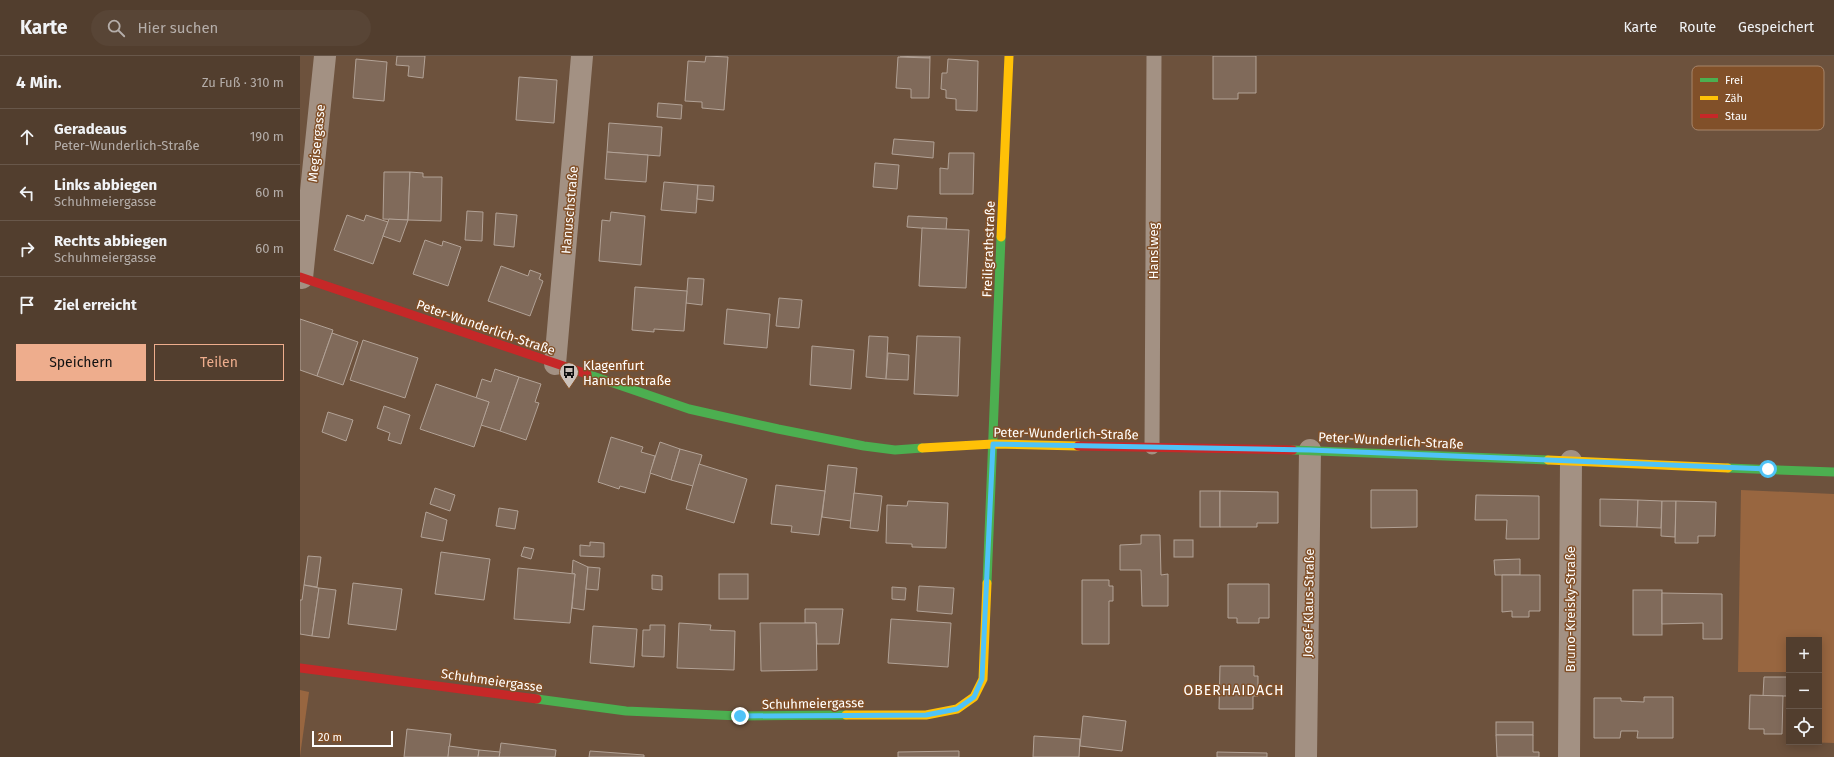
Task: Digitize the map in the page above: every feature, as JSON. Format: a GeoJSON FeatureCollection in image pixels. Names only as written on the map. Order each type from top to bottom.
{"type":"FeatureCollection","features":[{"type":"Feature","properties":{"kind":"street","name":"Megisergasse"},"geometry":{"type":"LineString","coordinates":[[301,277],[325,56]]}},
{"type":"Feature","properties":{"kind":"street","name":"Hanuschstraße"},"geometry":{"type":"LineString","coordinates":[[555,364],[582,56]]}},
{"type":"Feature","properties":{"kind":"street","name":"Freiligrathstraße"},"geometry":{"type":"LineString","coordinates":[[993,444],[1009,56]]}},
{"type":"Feature","properties":{"kind":"street","name":"Peter-Wunderlich-Straße"},"geometry":{"type":"LineString","coordinates":[[301,277],[689,409],[778,429],[864,446],[895,450],[993,444],[1310,450],[1834,472]]}},
{"type":"Feature","properties":{"kind":"street","name":"Schuhmeiergasse"},"geometry":{"type":"LineString","coordinates":[[300,668],[626,711],[748,716],[926,715],[957,709],[974,697],[982,679],[993,444]]}},
{"type":"Feature","properties":{"kind":"street","name":"Josef-Klaus-Straße"},"geometry":{"type":"LineString","coordinates":[[1306,757],[1310,450]]}},
{"type":"Feature","properties":{"kind":"street","name":"Bruno-Kreisky-Straße"},"geometry":{"type":"LineString","coordinates":[[1569,757],[1571,461]]}},
{"type":"Feature","properties":{"kind":"lane","name":"Hanslweg"},"geometry":{"type":"LineString","coordinates":[[1152,447],[1154,56]]}},
{"type":"Feature","properties":{"kind":"shaded area"},"geometry":{"type":"Polygon","coordinates":[[[1741,490],[1834,494],[1834,743],[1822,743],[1822,637],[1786,637],[1786,672],[1738,672],[1741,490]]]}},
{"type":"Feature","properties":{"kind":"shaded area"},"geometry":{"type":"Polygon","coordinates":[[[300,690],[309,692],[300,756],[300,690]]]}},
{"type":"Feature","properties":{"kind":"building"},"geometry":{"type":"Polygon","coordinates":[[[397,56],[425,56],[423,78],[408,76],[409,66],[396,65],[397,56]]]}},
{"type":"Feature","properties":{"kind":"building"},"geometry":{"type":"Polygon","coordinates":[[[706,56],[728,57],[724,110],[702,108],[702,102],[685,101],[688,61],[705,62],[706,56]]]}},
{"type":"Feature","properties":{"kind":"building"},"geometry":{"type":"Polygon","coordinates":[[[900,56],[930,56],[930,58],[900,56]]]}},
{"type":"Feature","properties":{"kind":"building"},"geometry":{"type":"Polygon","coordinates":[[[1213,56],[1256,56],[1256,93],[1238,93],[1238,99],[1213,99],[1213,56]]]}},
{"type":"Feature","properties":{"kind":"building"},"geometry":{"type":"Polygon","coordinates":[[[898,57],[930,58],[929,98],[911,98],[911,89],[896,88],[898,57]]]}},
{"type":"Feature","properties":{"kind":"building"},"geometry":{"type":"Polygon","coordinates":[[[356,59],[387,62],[384,101],[353,98],[356,59]]]}},
{"type":"Feature","properties":{"kind":"building"},"geometry":{"type":"Polygon","coordinates":[[[948,59],[978,61],[977,111],[956,110],[956,99],[946,98],[946,90],[941,89],[942,73],[947,73],[948,59]]]}},
{"type":"Feature","properties":{"kind":"building"},"geometry":{"type":"Polygon","coordinates":[[[519,77],[557,80],[554,123],[516,120],[519,77]]]}},
{"type":"Feature","properties":{"kind":"building"},"geometry":{"type":"Polygon","coordinates":[[[658,103],[682,105],[681,119],[657,117],[658,103]]]}},
{"type":"Feature","properties":{"kind":"building"},"geometry":{"type":"Polygon","coordinates":[[[609,123],[662,127],[660,156],[607,152],[609,123]]]}},
{"type":"Feature","properties":{"kind":"building"},"geometry":{"type":"Polygon","coordinates":[[[894,139],[934,142],[933,158],[892,154],[894,139]]]}},
{"type":"Feature","properties":{"kind":"building"},"geometry":{"type":"Polygon","coordinates":[[[607,152],[648,155],[646,182],[605,179],[607,152]]]}},
{"type":"Feature","properties":{"kind":"building"},"geometry":{"type":"Polygon","coordinates":[[[949,153],[974,153],[973,194],[940,194],[940,168],[948,169],[949,153]]]}},
{"type":"Feature","properties":{"kind":"building"},"geometry":{"type":"Polygon","coordinates":[[[875,163],[899,165],[897,189],[873,187],[875,163]]]}},
{"type":"Feature","properties":{"kind":"building"},"geometry":{"type":"Polygon","coordinates":[[[384,172],[410,172],[408,220],[383,219],[384,172]]]}},
{"type":"Feature","properties":{"kind":"building"},"geometry":{"type":"Polygon","coordinates":[[[410,172],[423,173],[423,177],[442,177],[441,221],[408,220],[410,172]]]}},
{"type":"Feature","properties":{"kind":"building"},"geometry":{"type":"Polygon","coordinates":[[[664,182],[698,185],[696,213],[661,210],[664,182]]]}},
{"type":"Feature","properties":{"kind":"building"},"geometry":{"type":"Polygon","coordinates":[[[698,185],[714,186],[713,201],[697,199],[698,185]]]}},
{"type":"Feature","properties":{"kind":"building"},"geometry":{"type":"Polygon","coordinates":[[[467,211],[483,212],[482,241],[465,240],[467,211]]]}},
{"type":"Feature","properties":{"kind":"building"},"geometry":{"type":"Polygon","coordinates":[[[611,212],[645,216],[641,265],[599,261],[602,220],[610,221],[611,212]]]}},
{"type":"Feature","properties":{"kind":"building"},"geometry":{"type":"Polygon","coordinates":[[[496,213],[517,215],[514,247],[494,245],[496,213]]]}},
{"type":"Feature","properties":{"kind":"building"},"geometry":{"type":"Polygon","coordinates":[[[347,215],[364,221],[366,215],[388,222],[373,264],[334,250],[347,215]]]}},
{"type":"Feature","properties":{"kind":"building"},"geometry":{"type":"Polygon","coordinates":[[[908,216],[947,218],[946,230],[907,227],[908,216]]]}},
{"type":"Feature","properties":{"kind":"building"},"geometry":{"type":"Polygon","coordinates":[[[389,219],[408,220],[400,242],[383,236],[389,219]]]}},
{"type":"Feature","properties":{"kind":"building"},"geometry":{"type":"Polygon","coordinates":[[[922,228],[969,230],[966,288],[919,286],[922,228]]]}},
{"type":"Feature","properties":{"kind":"building"},"geometry":{"type":"Polygon","coordinates":[[[425,240],[442,246],[443,241],[461,247],[448,286],[413,274],[425,240]]]}},
{"type":"Feature","properties":{"kind":"building"},"geometry":{"type":"Polygon","coordinates":[[[501,266],[528,276],[530,270],[541,274],[539,279],[543,281],[530,316],[488,301],[501,266]]]}},
{"type":"Feature","properties":{"kind":"building"},"geometry":{"type":"Polygon","coordinates":[[[688,278],[704,279],[702,305],[686,303],[688,278]]]}},
{"type":"Feature","properties":{"kind":"building"},"geometry":{"type":"Polygon","coordinates":[[[635,287],[687,291],[684,331],[654,329],[654,332],[632,330],[635,287]]]}},
{"type":"Feature","properties":{"kind":"building"},"geometry":{"type":"Polygon","coordinates":[[[779,298],[802,300],[799,328],[776,326],[779,298]]]}},
{"type":"Feature","properties":{"kind":"building"},"geometry":{"type":"Polygon","coordinates":[[[727,309],[770,314],[767,348],[724,344],[727,309]]]}},
{"type":"Feature","properties":{"kind":"building"},"geometry":{"type":"Polygon","coordinates":[[[300,319],[333,330],[317,376],[300,370],[300,319]]]}},
{"type":"Feature","properties":{"kind":"building"},"geometry":{"type":"Polygon","coordinates":[[[332,333],[358,342],[343,385],[317,376],[332,333]]]}},
{"type":"Feature","properties":{"kind":"building"},"geometry":{"type":"Polygon","coordinates":[[[869,336],[888,337],[886,379],[866,377],[869,336]]]}},
{"type":"Feature","properties":{"kind":"building"},"geometry":{"type":"Polygon","coordinates":[[[917,336],[960,337],[958,396],[914,394],[917,336]]]}},
{"type":"Feature","properties":{"kind":"building"},"geometry":{"type":"Polygon","coordinates":[[[363,340],[418,358],[405,398],[350,380],[363,340]]]}},
{"type":"Feature","properties":{"kind":"building"},"geometry":{"type":"Polygon","coordinates":[[[812,346],[854,350],[851,389],[810,385],[812,346]]]}},
{"type":"Feature","properties":{"kind":"building"},"geometry":{"type":"Polygon","coordinates":[[[888,353],[909,355],[908,380],[886,379],[888,353]]]}},
{"type":"Feature","properties":{"kind":"building"},"geometry":{"type":"Polygon","coordinates":[[[495,369],[519,377],[500,431],[481,425],[489,402],[476,398],[482,379],[491,382],[495,369]]]}},
{"type":"Feature","properties":{"kind":"building"},"geometry":{"type":"Polygon","coordinates":[[[519,377],[541,384],[535,402],[539,403],[526,440],[500,431],[519,377]]]}},
{"type":"Feature","properties":{"kind":"building"},"geometry":{"type":"Polygon","coordinates":[[[436,384],[489,402],[474,447],[420,429],[436,384]]]}},
{"type":"Feature","properties":{"kind":"building"},"geometry":{"type":"Polygon","coordinates":[[[384,406],[410,415],[401,444],[388,440],[390,433],[377,428],[384,406]]]}},
{"type":"Feature","properties":{"kind":"building"},"geometry":{"type":"Polygon","coordinates":[[[328,412],[353,420],[346,441],[322,432],[328,412]]]}},
{"type":"Feature","properties":{"kind":"building"},"geometry":{"type":"Polygon","coordinates":[[[611,437],[643,447],[641,452],[655,456],[645,493],[620,486],[619,489],[598,482],[611,437]]]}},
{"type":"Feature","properties":{"kind":"building"},"geometry":{"type":"Polygon","coordinates":[[[660,442],[680,449],[671,480],[650,473],[660,442]]]}},
{"type":"Feature","properties":{"kind":"building"},"geometry":{"type":"Polygon","coordinates":[[[680,449],[702,455],[693,486],[671,480],[680,449]]]}},
{"type":"Feature","properties":{"kind":"building"},"geometry":{"type":"Polygon","coordinates":[[[699,464],[747,479],[734,523],[686,509],[699,464]]]}},
{"type":"Feature","properties":{"kind":"building"},"geometry":{"type":"Polygon","coordinates":[[[828,465],[857,468],[851,521],[822,517],[828,465]]]}},
{"type":"Feature","properties":{"kind":"building"},"geometry":{"type":"Polygon","coordinates":[[[776,485],[825,491],[819,535],[791,532],[792,526],[771,524],[776,485]]]}},
{"type":"Feature","properties":{"kind":"building"},"geometry":{"type":"Polygon","coordinates":[[[435,488],[455,495],[450,511],[430,504],[435,488]]]}},
{"type":"Feature","properties":{"kind":"building"},"geometry":{"type":"Polygon","coordinates":[[[1371,490],[1417,490],[1417,527],[1371,528],[1371,490]]]}},
{"type":"Feature","properties":{"kind":"building"},"geometry":{"type":"Polygon","coordinates":[[[1200,491],[1220,491],[1220,527],[1200,527],[1200,491]]]}},
{"type":"Feature","properties":{"kind":"building"},"geometry":{"type":"Polygon","coordinates":[[[1220,491],[1278,492],[1278,523],[1257,523],[1257,527],[1220,527],[1220,491]]]}},
{"type":"Feature","properties":{"kind":"building"},"geometry":{"type":"Polygon","coordinates":[[[854,493],[882,496],[878,531],[850,528],[854,493]]]}},
{"type":"Feature","properties":{"kind":"building"},"geometry":{"type":"Polygon","coordinates":[[[1476,495],[1539,496],[1539,539],[1506,539],[1507,520],[1475,520],[1476,495]]]}},
{"type":"Feature","properties":{"kind":"building"},"geometry":{"type":"Polygon","coordinates":[[[1600,499],[1638,500],[1637,527],[1600,526],[1600,499]]]}},
{"type":"Feature","properties":{"kind":"building"},"geometry":{"type":"Polygon","coordinates":[[[1638,500],[1662,501],[1661,528],[1637,527],[1638,500]]]}},
{"type":"Feature","properties":{"kind":"building"},"geometry":{"type":"Polygon","coordinates":[[[908,501],[948,503],[946,548],[912,547],[912,544],[886,543],[887,505],[907,506],[908,501]]]}},
{"type":"Feature","properties":{"kind":"building"},"geometry":{"type":"Polygon","coordinates":[[[1662,501],[1676,501],[1675,537],[1661,536],[1662,501]]]}},
{"type":"Feature","properties":{"kind":"building"},"geometry":{"type":"Polygon","coordinates":[[[1676,501],[1716,502],[1715,536],[1698,536],[1698,543],[1675,543],[1676,501]]]}},
{"type":"Feature","properties":{"kind":"building"},"geometry":{"type":"Polygon","coordinates":[[[499,508],[518,511],[515,529],[496,526],[499,508]]]}},
{"type":"Feature","properties":{"kind":"building"},"geometry":{"type":"Polygon","coordinates":[[[426,512],[447,520],[443,541],[421,537],[426,512]]]}},
{"type":"Feature","properties":{"kind":"building"},"geometry":{"type":"Polygon","coordinates":[[[1141,535],[1160,535],[1161,575],[1168,574],[1168,606],[1142,606],[1141,570],[1120,570],[1120,545],[1141,544],[1141,535]]]}},
{"type":"Feature","properties":{"kind":"building"},"geometry":{"type":"Polygon","coordinates":[[[1174,540],[1193,540],[1193,557],[1174,557],[1174,540]]]}},
{"type":"Feature","properties":{"kind":"building"},"geometry":{"type":"Polygon","coordinates":[[[590,542],[604,543],[604,557],[580,556],[580,545],[590,546],[590,542]]]}},
{"type":"Feature","properties":{"kind":"building"},"geometry":{"type":"Polygon","coordinates":[[[524,547],[534,549],[531,559],[521,556],[524,547]]]}},
{"type":"Feature","properties":{"kind":"building"},"geometry":{"type":"Polygon","coordinates":[[[441,552],[490,559],[484,600],[435,594],[441,552]]]}},
{"type":"Feature","properties":{"kind":"building"},"geometry":{"type":"Polygon","coordinates":[[[308,556],[321,557],[317,587],[304,585],[308,556]]]}},
{"type":"Feature","properties":{"kind":"building"},"geometry":{"type":"Polygon","coordinates":[[[1520,559],[1520,575],[1495,575],[1494,560],[1520,559]]]}},
{"type":"Feature","properties":{"kind":"building"},"geometry":{"type":"Polygon","coordinates":[[[573,560],[588,567],[584,610],[572,608],[575,574],[572,573],[573,560]]]}},
{"type":"Feature","properties":{"kind":"building"},"geometry":{"type":"Polygon","coordinates":[[[588,567],[600,568],[598,590],[586,589],[588,567]]]}},
{"type":"Feature","properties":{"kind":"building"},"geometry":{"type":"Polygon","coordinates":[[[518,568],[575,574],[570,623],[514,619],[518,568]]]}},
{"type":"Feature","properties":{"kind":"building"},"geometry":{"type":"Polygon","coordinates":[[[719,574],[748,574],[748,599],[719,599],[719,574]]]}},
{"type":"Feature","properties":{"kind":"building"},"geometry":{"type":"Polygon","coordinates":[[[652,575],[662,576],[662,590],[652,589],[652,575]]]}},
{"type":"Feature","properties":{"kind":"building"},"geometry":{"type":"Polygon","coordinates":[[[1502,575],[1540,575],[1540,611],[1529,611],[1529,617],[1512,617],[1512,611],[1502,612],[1502,575]]]}},
{"type":"Feature","properties":{"kind":"building"},"geometry":{"type":"Polygon","coordinates":[[[1082,580],[1109,580],[1109,586],[1113,586],[1113,601],[1109,601],[1109,644],[1082,644],[1082,580]]]}},
{"type":"Feature","properties":{"kind":"building"},"geometry":{"type":"Polygon","coordinates":[[[353,583],[402,589],[396,630],[348,624],[353,583]]]}},
{"type":"Feature","properties":{"kind":"building"},"geometry":{"type":"Polygon","coordinates":[[[1228,584],[1269,584],[1269,618],[1259,618],[1259,623],[1237,623],[1237,618],[1228,618],[1228,584]]]}},
{"type":"Feature","properties":{"kind":"building"},"geometry":{"type":"Polygon","coordinates":[[[304,585],[319,588],[312,636],[300,634],[300,600],[302,600],[304,585]]]}},
{"type":"Feature","properties":{"kind":"building"},"geometry":{"type":"Polygon","coordinates":[[[919,586],[954,588],[952,614],[917,611],[919,586]]]}},
{"type":"Feature","properties":{"kind":"building"},"geometry":{"type":"Polygon","coordinates":[[[892,587],[906,588],[905,600],[892,599],[892,587]]]}},
{"type":"Feature","properties":{"kind":"building"},"geometry":{"type":"Polygon","coordinates":[[[319,588],[336,590],[329,638],[312,636],[319,588]]]}},
{"type":"Feature","properties":{"kind":"building"},"geometry":{"type":"Polygon","coordinates":[[[1633,590],[1662,590],[1662,635],[1633,635],[1633,590]]]}},
{"type":"Feature","properties":{"kind":"building"},"geometry":{"type":"Polygon","coordinates":[[[1662,593],[1722,594],[1722,639],[1703,639],[1703,623],[1662,624],[1662,593]]]}},
{"type":"Feature","properties":{"kind":"building"},"geometry":{"type":"Polygon","coordinates":[[[805,609],[843,609],[839,644],[817,644],[816,623],[805,623],[805,609]]]}},
{"type":"Feature","properties":{"kind":"building"},"geometry":{"type":"Polygon","coordinates":[[[891,619],[951,623],[948,667],[888,663],[891,619]]]}},
{"type":"Feature","properties":{"kind":"building"},"geometry":{"type":"Polygon","coordinates":[[[679,623],[711,625],[710,630],[735,631],[734,670],[677,668],[679,623]]]}},
{"type":"Feature","properties":{"kind":"building"},"geometry":{"type":"Polygon","coordinates":[[[760,623],[816,623],[817,670],[761,671],[760,623]]]}},
{"type":"Feature","properties":{"kind":"building"},"geometry":{"type":"Polygon","coordinates":[[[650,625],[665,625],[664,657],[642,656],[643,630],[650,630],[650,625]]]}},
{"type":"Feature","properties":{"kind":"building"},"geometry":{"type":"Polygon","coordinates":[[[593,626],[637,629],[634,667],[590,663],[593,626]]]}},
{"type":"Feature","properties":{"kind":"building"},"geometry":{"type":"Polygon","coordinates":[[[1220,666],[1254,666],[1254,676],[1258,676],[1258,696],[1253,696],[1253,709],[1219,709],[1220,666]]]}},
{"type":"Feature","properties":{"kind":"building"},"geometry":{"type":"Polygon","coordinates":[[[1764,677],[1786,677],[1786,696],[1763,696],[1764,677]]]}},
{"type":"Feature","properties":{"kind":"building"},"geometry":{"type":"Polygon","coordinates":[[[1750,695],[1783,696],[1782,734],[1764,734],[1764,729],[1749,729],[1750,695]]]}},
{"type":"Feature","properties":{"kind":"building"},"geometry":{"type":"Polygon","coordinates":[[[1644,697],[1673,697],[1673,738],[1637,738],[1638,731],[1621,731],[1620,738],[1594,738],[1594,698],[1621,698],[1621,701],[1644,702],[1644,697]]]}},
{"type":"Feature","properties":{"kind":"building"},"geometry":{"type":"Polygon","coordinates":[[[1083,716],[1126,721],[1122,751],[1080,746],[1083,716]]]}},
{"type":"Feature","properties":{"kind":"building"},"geometry":{"type":"Polygon","coordinates":[[[1496,722],[1533,722],[1533,735],[1496,735],[1496,722]]]}},
{"type":"Feature","properties":{"kind":"building"},"geometry":{"type":"Polygon","coordinates":[[[407,729],[451,734],[448,757],[404,757],[407,729]]]}},
{"type":"Feature","properties":{"kind":"building"},"geometry":{"type":"Polygon","coordinates":[[[1496,735],[1533,735],[1533,752],[1539,752],[1539,757],[1497,757],[1496,735]]]}},
{"type":"Feature","properties":{"kind":"building"},"geometry":{"type":"Polygon","coordinates":[[[1034,736],[1080,739],[1079,757],[1033,757],[1034,736]]]}},
{"type":"Feature","properties":{"kind":"building"},"geometry":{"type":"Polygon","coordinates":[[[501,743],[556,750],[555,757],[499,757],[501,743]]]}},
{"type":"Feature","properties":{"kind":"building"},"geometry":{"type":"Polygon","coordinates":[[[449,746],[479,750],[478,757],[448,757],[449,746]]]}},
{"type":"Feature","properties":{"kind":"building"},"geometry":{"type":"Polygon","coordinates":[[[479,750],[500,752],[499,757],[478,757],[479,750]]]}},
{"type":"Feature","properties":{"kind":"building"},"geometry":{"type":"Polygon","coordinates":[[[590,751],[644,755],[644,757],[589,757],[590,751]]]}},
{"type":"Feature","properties":{"kind":"building"},"geometry":{"type":"Polygon","coordinates":[[[959,751],[959,757],[898,757],[898,752],[959,751]]]}},
{"type":"Feature","properties":{"kind":"building"},"geometry":{"type":"Polygon","coordinates":[[[1217,752],[1267,753],[1267,757],[1217,757],[1217,752]]]}},
{"type":"Feature","properties":{"kind":"traffic: fast"},"geometry":{"type":"LineString","coordinates":[[987,583],[1001,237]]}},
{"type":"Feature","properties":{"kind":"traffic: fast"},"geometry":{"type":"LineString","coordinates":[[587,374],[689,409],[778,429],[864,446],[895,450],[922,448]]}},
{"type":"Feature","properties":{"kind":"traffic: fast"},"geometry":{"type":"LineString","coordinates":[[1293,450],[1548,460]]}},
{"type":"Feature","properties":{"kind":"traffic: fast"},"geometry":{"type":"LineString","coordinates":[[1728,468],[1834,472]]}},
{"type":"Feature","properties":{"kind":"traffic: fast"},"geometry":{"type":"LineString","coordinates":[[537,699],[626,711],[740,716],[846,715]]}},
{"type":"Feature","properties":{"kind":"traffic: slow"},"geometry":{"type":"LineString","coordinates":[[1001,237],[1009,56]]}},
{"type":"Feature","properties":{"kind":"traffic: slow"},"geometry":{"type":"LineString","coordinates":[[922,448],[993,444],[1078,446]]}},
{"type":"Feature","properties":{"kind":"traffic: slow"},"geometry":{"type":"LineString","coordinates":[[1548,460],[1728,468]]}},
{"type":"Feature","properties":{"kind":"traffic: slow"},"geometry":{"type":"LineString","coordinates":[[846,715],[926,715],[957,709],[974,697],[983,679],[987,583]]}},
{"type":"Feature","properties":{"kind":"traffic: jam"},"geometry":{"type":"LineString","coordinates":[[300,277],[587,374]]}},
{"type":"Feature","properties":{"kind":"traffic: jam"},"geometry":{"type":"LineString","coordinates":[[1078,446],[1293,450]]}},
{"type":"Feature","properties":{"kind":"traffic: jam"},"geometry":{"type":"LineString","coordinates":[[300,668],[537,699]]}},
{"type":"Feature","properties":{"kind":"place","name":"Klagenfurt Hanuschstraße"},"geometry":{"type":"Point","coordinates":[569,389]}},
{"type":"Feature","properties":{"kind":"district","name":"OBERHAIDACH"},"geometry":{"type":"Point","coordinates":[1234,690]}},
{"type":"Feature","properties":{"kind":"route"},"geometry":{"type":"LineString","coordinates":[[740,716],[926,715],[957,709],[974,697],[982,679],[993,444],[1310,450],[1768,469]]}}]}
